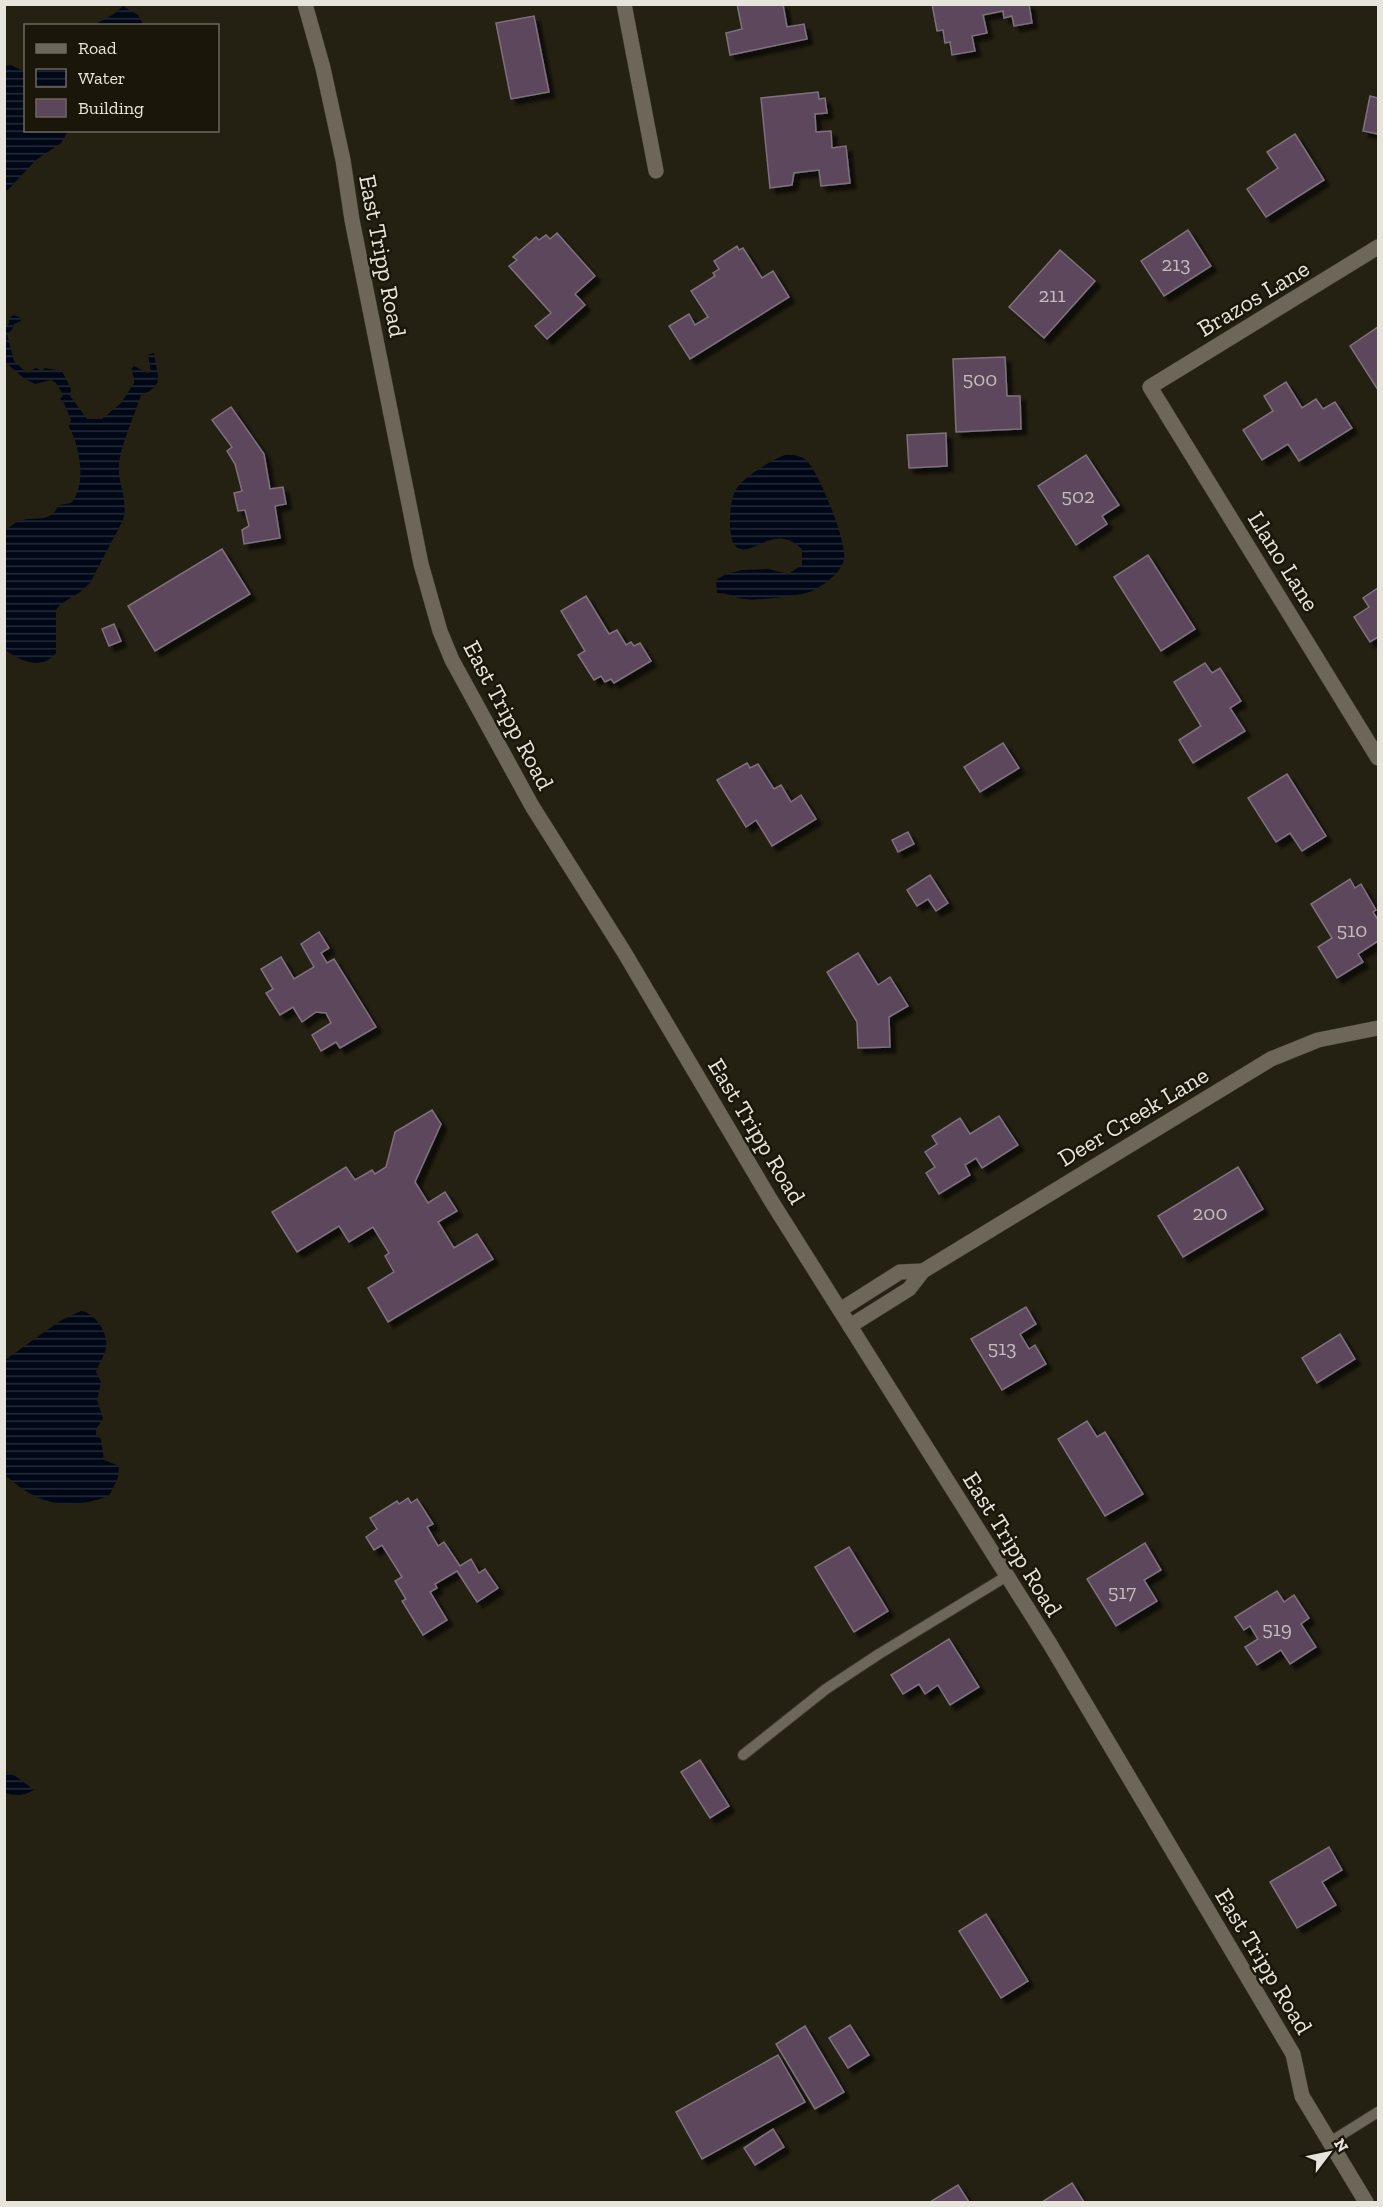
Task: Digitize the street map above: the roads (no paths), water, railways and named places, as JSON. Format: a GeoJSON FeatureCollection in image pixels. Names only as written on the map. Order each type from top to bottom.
{"type":"FeatureCollection","features":[{"type":"Feature","properties":{"kind":"street","name":"East Tripp Road"},"geometry":{"type":"LineString","coordinates":[[305,4],[323,68],[343,160],[352,220],[421,564],[440,631],[448,650],[532,806],[624,952],[771,1199],[1056,1654],[1293,2054],[1302,2096],[1366,2202]]}},
{"type":"Feature","properties":{"kind":"street"},"geometry":{"type":"LineString","coordinates":[[624,4],[656,171]]}},
{"type":"Feature","properties":{"kind":"street","name":"Brazos Lane"},"geometry":{"type":"LineString","coordinates":[[1150,387],[1378,248]]}},
{"type":"Feature","properties":{"kind":"street","name":"Llano Lane"},"geometry":{"type":"LineString","coordinates":[[1150,387],[1374,740],[1378,758]]}},
{"type":"Feature","properties":{"kind":"street","name":"Deer Creek Lane"},"geometry":{"type":"LineString","coordinates":[[850,1326],[909,1289],[923,1271],[1271,1059],[1318,1040],[1378,1028]]}},
{"type":"Feature","properties":{"kind":"street","name":"Deer Creek Lane"},"geometry":{"type":"LineString","coordinates":[[840,1310],[900,1272],[923,1271]]}},
{"type":"Feature","properties":{"kind":"lane"},"geometry":{"type":"LineString","coordinates":[[743,1755],[826,1689],[1007,1576]]}},
{"type":"Feature","properties":{"kind":"lane"},"geometry":{"type":"LineString","coordinates":[[1330,2142],[1378,2112]]}},
{"type":"Feature","properties":{"kind":"water"},"geometry":{"type":"Polygon","coordinates":[[[123,6],[138,15],[142,24],[96,24],[123,6]]]}},
{"type":"Feature","properties":{"kind":"water"},"geometry":{"type":"Polygon","coordinates":[[[11,65],[24,72],[24,132],[67,132],[61,143],[36,160],[5,193],[5,66],[11,65]]]}},
{"type":"Feature","properties":{"kind":"water"},"geometry":{"type":"Polygon","coordinates":[[[14,315],[21,318],[21,321],[14,324],[12,330],[7,334],[14,361],[27,373],[36,368],[42,371],[45,368],[62,371],[71,389],[70,396],[87,419],[102,419],[121,403],[134,383],[131,370],[134,366],[147,373],[151,372],[148,355],[154,353],[158,373],[154,387],[141,395],[120,456],[119,471],[125,505],[123,520],[90,583],[56,610],[56,653],[44,662],[37,663],[24,661],[5,650],[5,530],[17,522],[46,517],[59,505],[71,503],[79,486],[80,465],[76,444],[69,427],[71,420],[64,403],[60,400],[63,395],[56,383],[51,380],[35,384],[25,379],[6,363],[5,329],[9,318],[14,315]]]}},
{"type":"Feature","properties":{"kind":"water"},"geometry":{"type":"Polygon","coordinates":[[[788,454],[805,459],[817,477],[837,524],[844,551],[842,565],[826,582],[806,593],[778,598],[750,599],[717,593],[716,580],[726,574],[742,570],[768,569],[788,574],[802,565],[802,549],[792,542],[774,539],[751,548],[738,548],[733,541],[730,527],[731,504],[738,486],[758,469],[788,454]]]}},
{"type":"Feature","properties":{"kind":"water"},"geometry":{"type":"Polygon","coordinates":[[[81,1311],[96,1320],[105,1337],[106,1349],[96,1372],[101,1382],[97,1400],[103,1419],[96,1429],[96,1435],[101,1439],[104,1460],[119,1466],[118,1478],[109,1496],[94,1501],[66,1504],[41,1499],[5,1475],[5,1360],[60,1321],[81,1311]]]}},
{"type":"Feature","properties":{"kind":"water"},"geometry":{"type":"Polygon","coordinates":[[[5,1771],[34,1790],[20,1795],[5,1793],[5,1771]]]}}]}
